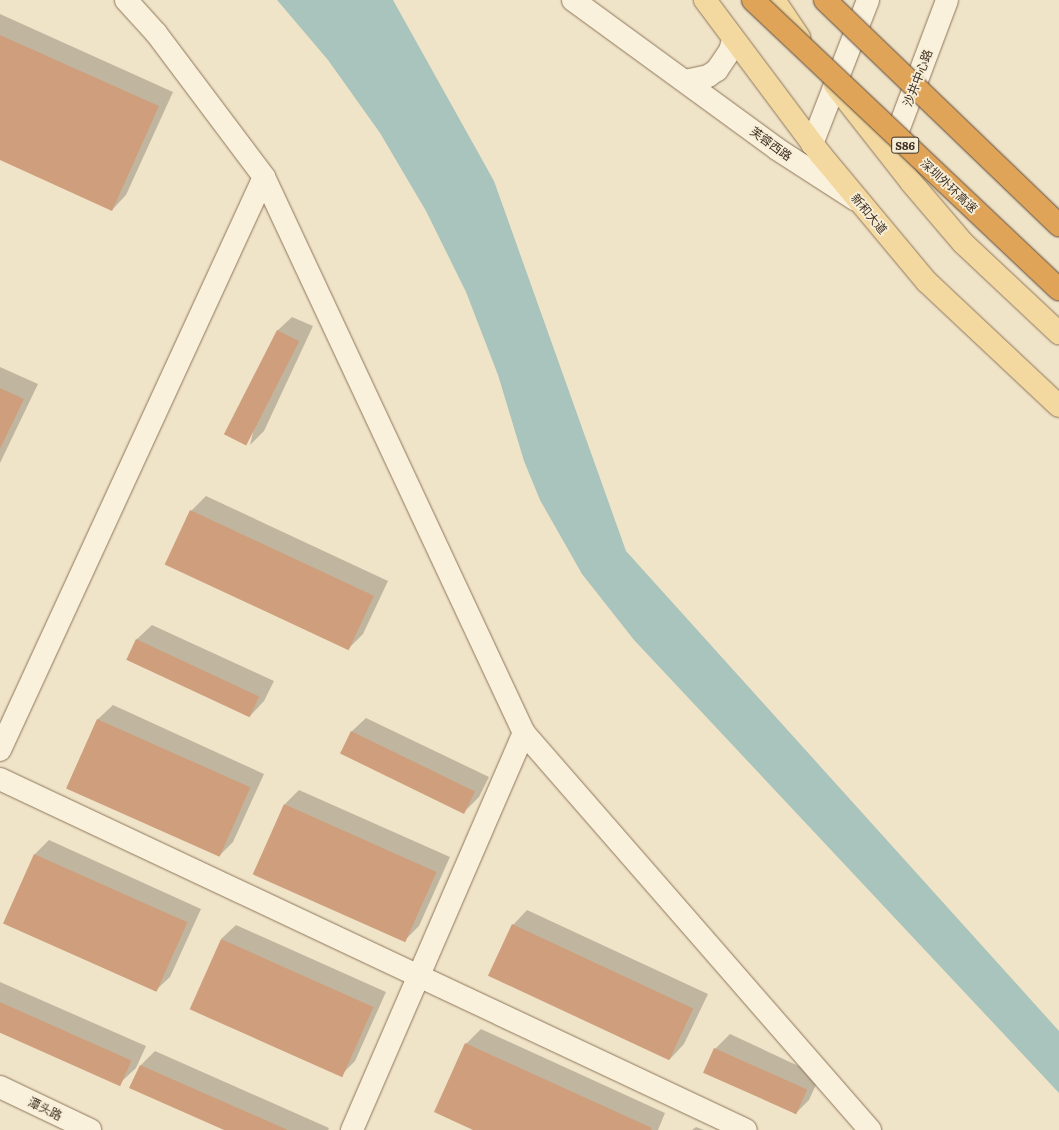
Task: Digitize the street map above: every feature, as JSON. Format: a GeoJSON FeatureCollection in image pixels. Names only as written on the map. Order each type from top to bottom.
{"type":"FeatureCollection","features":[{"type":"Feature","properties":{"kind":"highway","name":"深圳外环高速"},"geometry":{"type":"LineString","coordinates":[[753,0],[1059,289]]}},
{"type":"Feature","properties":{"kind":"highway"},"geometry":{"type":"LineString","coordinates":[[825,0],[970,142],[1059,225]]}},
{"type":"Feature","properties":{"kind":"main road","name":"新和大道"},"geometry":{"type":"LineString","coordinates":[[705,0],[733,40],[812,144],[927,282],[1059,406]]}},
{"type":"Feature","properties":{"kind":"main road"},"geometry":{"type":"LineString","coordinates":[[774,0],[835,85],[889,155],[963,243],[1059,333]]}},
{"type":"Feature","properties":{"kind":"street"},"geometry":{"type":"LineString","coordinates":[[126,0],[156,33],[264,177],[524,733],[870,1130]]}},
{"type":"Feature","properties":{"kind":"street","name":"芙蓉西路"},"geometry":{"type":"LineString","coordinates":[[574,0],[777,149],[860,203]]}},
{"type":"Feature","properties":{"kind":"street"},"geometry":{"type":"LineString","coordinates":[[812,144],[868,0]]}},
{"type":"Feature","properties":{"kind":"street","name":"沙井中心路"},"geometry":{"type":"LineString","coordinates":[[889,155],[947,0]]}},
{"type":"Feature","properties":{"kind":"street"},"geometry":{"type":"LineString","coordinates":[[685,82],[708,76],[717,70],[730,52],[733,40]]}},
{"type":"Feature","properties":{"kind":"street"},"geometry":{"type":"LineString","coordinates":[[0,750],[264,177]]}},
{"type":"Feature","properties":{"kind":"street"},"geometry":{"type":"LineString","coordinates":[[352,1130],[524,733]]}},
{"type":"Feature","properties":{"kind":"street"},"geometry":{"type":"LineString","coordinates":[[0,779],[746,1130]]}},
{"type":"Feature","properties":{"kind":"street","name":"潭头路"},"geometry":{"type":"LineString","coordinates":[[0,1087],[90,1130]]}},
{"type":"Feature","properties":{"kind":"water"},"geometry":{"type":"Polygon","coordinates":[[[277,0],[393,0],[494,181],[626,551],[1059,1031],[1059,1093],[634,640],[582,574],[540,500],[524,461],[498,375],[466,292],[426,211],[380,133],[328,60],[277,0]]]}},
{"type":"Feature","properties":{"kind":"building"},"geometry":{"type":"Polygon","coordinates":[[[0,35],[159,106],[112,211],[0,160],[0,35]]]}},
{"type":"Feature","properties":{"kind":"building"},"geometry":{"type":"Polygon","coordinates":[[[277,330],[299,341],[246,446],[224,434],[277,330]]]}},
{"type":"Feature","properties":{"kind":"building"},"geometry":{"type":"Polygon","coordinates":[[[0,388],[24,399],[0,449],[0,388]]]}},
{"type":"Feature","properties":{"kind":"building"},"geometry":{"type":"Polygon","coordinates":[[[190,510],[374,596],[349,650],[165,564],[190,510]]]}},
{"type":"Feature","properties":{"kind":"building"},"geometry":{"type":"Polygon","coordinates":[[[136,639],[259,696],[250,717],[126,660],[136,639]]]}},
{"type":"Feature","properties":{"kind":"building"},"geometry":{"type":"Polygon","coordinates":[[[97,719],[250,787],[220,857],[66,788],[97,719]]]}},
{"type":"Feature","properties":{"kind":"building"},"geometry":{"type":"Polygon","coordinates":[[[351,731],[475,791],[464,814],[340,753],[351,731]]]}},
{"type":"Feature","properties":{"kind":"building"},"geometry":{"type":"Polygon","coordinates":[[[284,804],[437,872],[405,942],[253,874],[284,804]]]}},
{"type":"Feature","properties":{"kind":"building"},"geometry":{"type":"Polygon","coordinates":[[[34,854],[187,922],[157,992],[3,923],[34,854]]]}},
{"type":"Feature","properties":{"kind":"building"},"geometry":{"type":"Polygon","coordinates":[[[512,924],[693,1009],[669,1060],[488,976],[512,924]]]}},
{"type":"Feature","properties":{"kind":"building"},"geometry":{"type":"Polygon","coordinates":[[[221,939],[374,1007],[342,1077],[190,1009],[221,939]]]}},
{"type":"Feature","properties":{"kind":"building"},"geometry":{"type":"Polygon","coordinates":[[[0,1002],[132,1061],[120,1086],[0,1033],[0,1002]]]}},
{"type":"Feature","properties":{"kind":"building"},"geometry":{"type":"Polygon","coordinates":[[[465,1043],[652,1128],[651,1130],[473,1130],[434,1112],[465,1043]]]}},
{"type":"Feature","properties":{"kind":"building"},"geometry":{"type":"Polygon","coordinates":[[[714,1048],[807,1089],[796,1114],[703,1073],[714,1048]]]}},
{"type":"Feature","properties":{"kind":"building"},"geometry":{"type":"Polygon","coordinates":[[[140,1065],[288,1130],[224,1130],[129,1088],[140,1065]]]}}]}
